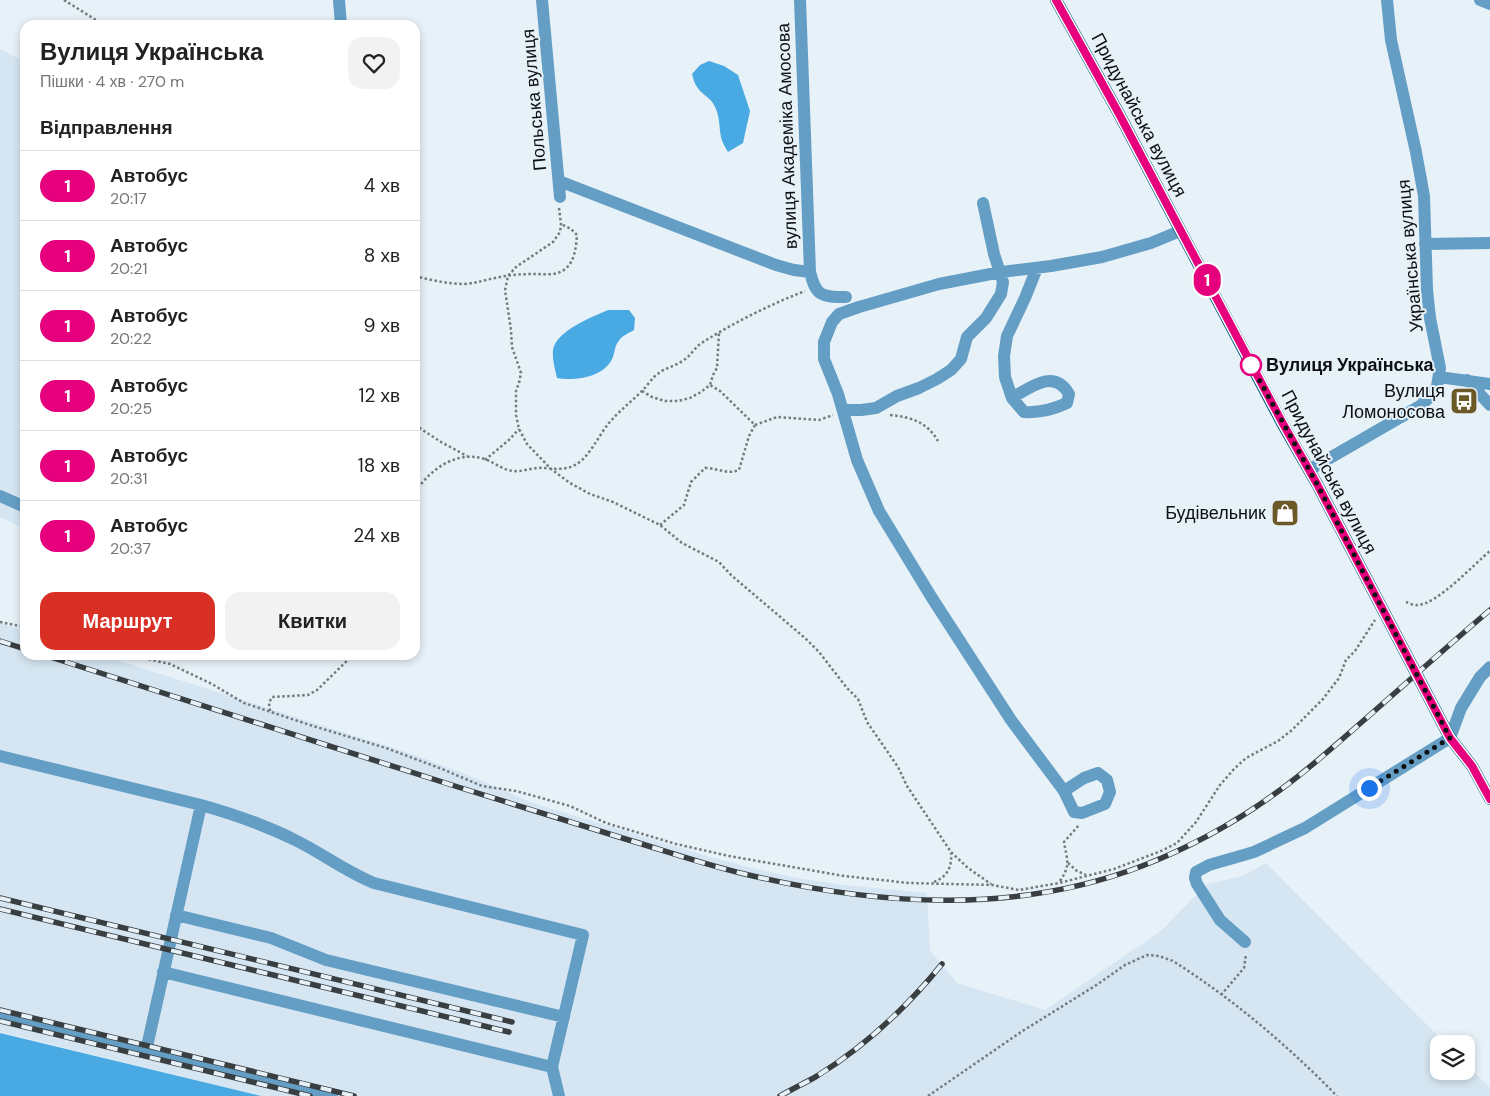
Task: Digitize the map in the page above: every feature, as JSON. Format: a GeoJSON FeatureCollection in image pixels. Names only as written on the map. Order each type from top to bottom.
{"type":"FeatureCollection","features":[{"type":"Feature","properties":{"kind":"main road","name":"Придунайська вулиця"},"geometry":{"type":"LineString","coordinates":[[1056,0],[1309,470],[1450,738],[1472,766],[1490,799]]}},
{"type":"Feature","properties":{"kind":"street"},"geometry":{"type":"LineString","coordinates":[[339,0],[341,20]]}},
{"type":"Feature","properties":{"kind":"street","name":"Польська вулиця"},"geometry":{"type":"LineString","coordinates":[[542,0],[560,197]]}},
{"type":"Feature","properties":{"kind":"street","name":"вулиця Академіка Амосова"},"geometry":{"type":"LineString","coordinates":[[800,0],[810,272],[814,288]]}},
{"type":"Feature","properties":{"kind":"street","name":"Українська вулиця"},"geometry":{"type":"LineString","coordinates":[[1387,0],[1393,47],[1424,196],[1428,304],[1436,344],[1439,377]]}},
{"type":"Feature","properties":{"kind":"street"},"geometry":{"type":"LineString","coordinates":[[1480,0],[1490,4]]}},
{"type":"Feature","properties":{"kind":"street"},"geometry":{"type":"LineString","coordinates":[[559,181],[776,265],[810,272]]}},
{"type":"Feature","properties":{"kind":"street"},"geometry":{"type":"LineString","coordinates":[[843,410],[876,408],[897,396],[925,386],[951,370],[961,360],[967,337],[986,318],[1001,294],[1003,282],[994,254],[983,203]]}},
{"type":"Feature","properties":{"kind":"street"},"geometry":{"type":"LineString","coordinates":[[1064,791],[1084,778],[1098,773],[1107,780],[1110,792],[1105,804],[1082,813],[1074,812],[1064,791],[1011,720],[932,598],[879,510],[857,460],[848,435],[843,410],[824,359],[824,342],[832,322],[839,314],[939,284],[1001,272],[1076,262],[1126,251],[1180,231]]}},
{"type":"Feature","properties":{"kind":"street"},"geometry":{"type":"LineString","coordinates":[[1425,244],[1490,243]]}},
{"type":"Feature","properties":{"kind":"street"},"geometry":{"type":"LineString","coordinates":[[1012,398],[1005,377],[1004,356],[1007,336],[1026,298],[1036,268]]}},
{"type":"Feature","properties":{"kind":"street"},"geometry":{"type":"LineString","coordinates":[[814,288],[820,295],[846,297]]}},
{"type":"Feature","properties":{"kind":"street"},"geometry":{"type":"LineString","coordinates":[[1309,470],[1420,406],[1433,394],[1439,377],[1490,384]]}},
{"type":"Feature","properties":{"kind":"street"},"geometry":{"type":"LineString","coordinates":[[1466,380],[1490,405]]}},
{"type":"Feature","properties":{"kind":"street"},"geometry":{"type":"LineString","coordinates":[[0,496],[20,505]]}},
{"type":"Feature","properties":{"kind":"street"},"geometry":{"type":"LineString","coordinates":[[1244,942],[1220,920],[1197,884],[1196,872],[1201,868],[1254,852],[1305,828],[1450,738],[1461,708],[1480,677],[1490,667]]}},
{"type":"Feature","properties":{"kind":"street"},"geometry":{"type":"LineString","coordinates":[[0,756],[233,814],[295,840],[353,873],[374,882],[583,935],[552,1067],[559,1096]]}},
{"type":"Feature","properties":{"kind":"street"},"geometry":{"type":"LineString","coordinates":[[146,1051],[201,805]]}},
{"type":"Feature","properties":{"kind":"street"},"geometry":{"type":"LineString","coordinates":[[176,915],[270,938],[326,960],[564,1018]]}},
{"type":"Feature","properties":{"kind":"street"},"geometry":{"type":"LineString","coordinates":[[163,972],[552,1067]]}},
{"type":"Feature","properties":{"kind":"street"},"geometry":{"type":"LineString","coordinates":[[0,1015],[332,1096]]}},
{"type":"Feature","properties":{"kind":"path"},"geometry":{"type":"LineString","coordinates":[[64,0],[96,20]]}},
{"type":"Feature","properties":{"kind":"path"},"geometry":{"type":"LineString","coordinates":[[560,197],[559,215],[562,224],[560,232],[553,242],[516,267],[508,276],[505,290],[512,330],[512,347],[521,373],[516,391],[516,415],[519,429],[527,444],[552,470],[570,483],[590,494],[613,502],[660,525],[682,543],[719,562],[819,652],[858,699],[867,722],[898,767],[908,786],[951,852],[968,868],[992,885]]}},
{"type":"Feature","properties":{"kind":"path"},"geometry":{"type":"LineString","coordinates":[[420,277],[464,284],[508,276],[554,274],[565,270],[573,260],[577,235],[562,224]]}},
{"type":"Feature","properties":{"kind":"path"},"geometry":{"type":"LineString","coordinates":[[420,428],[467,456],[485,460],[513,471],[542,468],[552,470],[574,466],[584,458],[608,424],[623,408],[654,377],[666,368],[684,360],[698,346],[720,333],[770,306],[814,288]]}},
{"type":"Feature","properties":{"kind":"path"},"geometry":{"type":"LineString","coordinates":[[642,391],[652,397],[665,401],[678,401],[690,398],[710,385],[717,368],[720,333]]}},
{"type":"Feature","properties":{"kind":"path"},"geometry":{"type":"LineString","coordinates":[[710,385],[720,391],[754,425]]}},
{"type":"Feature","properties":{"kind":"path"},"geometry":{"type":"LineString","coordinates":[[876,408],[883,414],[909,417],[922,422],[933,431],[938,441]]}},
{"type":"Feature","properties":{"kind":"path"},"geometry":{"type":"LineString","coordinates":[[660,525],[684,505],[690,482],[706,468],[714,468],[724,472],[740,470],[749,436],[754,425],[777,417],[819,420],[831,417],[843,410]]}},
{"type":"Feature","properties":{"kind":"path"},"geometry":{"type":"LineString","coordinates":[[485,460],[505,444],[519,429]]}},
{"type":"Feature","properties":{"kind":"path"},"geometry":{"type":"LineString","coordinates":[[420,486],[428,477],[453,458],[467,456]]}},
{"type":"Feature","properties":{"kind":"path"},"geometry":{"type":"LineString","coordinates":[[1406,602],[1416,606],[1430,602],[1490,551]]}},
{"type":"Feature","properties":{"kind":"path"},"geometry":{"type":"LineString","coordinates":[[152,660],[170,664],[212,684],[244,703],[386,748],[442,768],[482,786],[516,791],[570,806],[606,823],[676,844],[816,872],[909,882],[992,885],[1019,890],[1114,869],[1160,852],[1177,843],[1196,822],[1234,769],[1246,758],[1278,741],[1292,730],[1322,699],[1339,678],[1346,660],[1355,651],[1382,608]]}},
{"type":"Feature","properties":{"kind":"path"},"geometry":{"type":"LineString","coordinates":[[0,622],[20,626]]}},
{"type":"Feature","properties":{"kind":"path"},"geometry":{"type":"LineString","coordinates":[[270,711],[269,702],[272,697],[308,694],[317,690],[348,660]]}},
{"type":"Feature","properties":{"kind":"path"},"geometry":{"type":"LineString","coordinates":[[1059,882],[1067,870],[1068,863],[1064,842],[1082,822],[1082,813]]}},
{"type":"Feature","properties":{"kind":"path"},"geometry":{"type":"LineString","coordinates":[[933,882],[948,873],[952,864],[951,852]]}},
{"type":"Feature","properties":{"kind":"path"},"geometry":{"type":"LineString","coordinates":[[1068,863],[1077,871],[1086,875]]}},
{"type":"Feature","properties":{"kind":"path"},"geometry":{"type":"LineString","coordinates":[[1221,995],[1244,968],[1246,952],[1244,942]]}},
{"type":"Feature","properties":{"kind":"path"},"geometry":{"type":"LineString","coordinates":[[928,1096],[1124,965],[1147,955],[1160,956],[1173,961],[1221,995],[1265,1028],[1337,1096]]}},
{"type":"Feature","properties":{"kind":"shaded area"},"geometry":{"type":"Polygon","coordinates":[[[0,49],[20,59],[20,527],[0,517],[0,49]]]}},
{"type":"Feature","properties":{"kind":"shaded area"},"geometry":{"type":"Polygon","coordinates":[[[0,623],[20,629],[20,660],[117,660],[412,754],[468,775],[533,803],[707,856],[797,878],[843,885],[927,893],[930,950],[957,983],[1045,1010],[1161,931],[1195,896],[1200,896],[1207,890],[1207,884],[1243,876],[1266,863],[1437,1035],[1430,1035],[1430,1080],[1475,1080],[1475,1073],[1490,1088],[1490,1096],[261,1096],[0,1032],[0,623]]]}},
{"type":"Feature","properties":{"kind":"water"},"geometry":{"type":"Polygon","coordinates":[[[709,61],[724,66],[738,75],[750,111],[743,143],[728,152],[721,139],[716,109],[697,87],[692,74],[700,65],[709,61]]]}},
{"type":"Feature","properties":{"kind":"water"},"geometry":{"type":"Polygon","coordinates":[[[608,310],[629,310],[635,318],[634,330],[619,340],[607,367],[587,377],[557,378],[553,357],[556,343],[568,331],[608,310]]]}},
{"type":"Feature","properties":{"kind":"water"},"geometry":{"type":"Polygon","coordinates":[[[0,1033],[261,1096],[0,1096],[0,1033]]]}},
{"type":"Feature","properties":{"kind":"railway"},"geometry":{"type":"LineString","coordinates":[[60,660],[692,860],[753,876],[851,894],[900,899],[949,900],[998,898],[1047,892],[1095,881],[1160,859],[1231,823],[1304,772],[1490,610]]}},
{"type":"Feature","properties":{"kind":"railway"},"geometry":{"type":"LineString","coordinates":[[0,641],[20,647]]}},
{"type":"Feature","properties":{"kind":"railway"},"geometry":{"type":"LineString","coordinates":[[0,898],[512,1022]]}},
{"type":"Feature","properties":{"kind":"railway"},"geometry":{"type":"LineString","coordinates":[[0,909],[509,1032]]}},
{"type":"Feature","properties":{"kind":"railway"},"geometry":{"type":"LineString","coordinates":[[780,1096],[834,1065],[868,1039],[914,996],[942,964]]}},
{"type":"Feature","properties":{"kind":"railway"},"geometry":{"type":"LineString","coordinates":[[0,1010],[354,1096]]}},
{"type":"Feature","properties":{"kind":"railway"},"geometry":{"type":"LineString","coordinates":[[0,1021],[310,1096]]}},
{"type":"Feature","properties":{"kind":"bus line","name":"1"},"geometry":{"type":"LineString","coordinates":[[1056,0],[1072,26],[1282,422],[1317,484],[1450,738],[1472,766],[1490,799]]}},
{"type":"Feature","properties":{"kind":"place","name":"Вулиця Українська"},"geometry":{"type":"Point","coordinates":[1251,365]}},
{"type":"Feature","properties":{"kind":"place","name":"Вулиця Ломоносова"},"geometry":{"type":"Point","coordinates":[1464,401]}},
{"type":"Feature","properties":{"kind":"place","name":"Будівельник"},"geometry":{"type":"Point","coordinates":[1285,513]}},
{"type":"Feature","properties":{"kind":"route"},"geometry":{"type":"LineString","coordinates":[[1251,365],[1317,484],[1450,738],[1369,788]]}}]}
